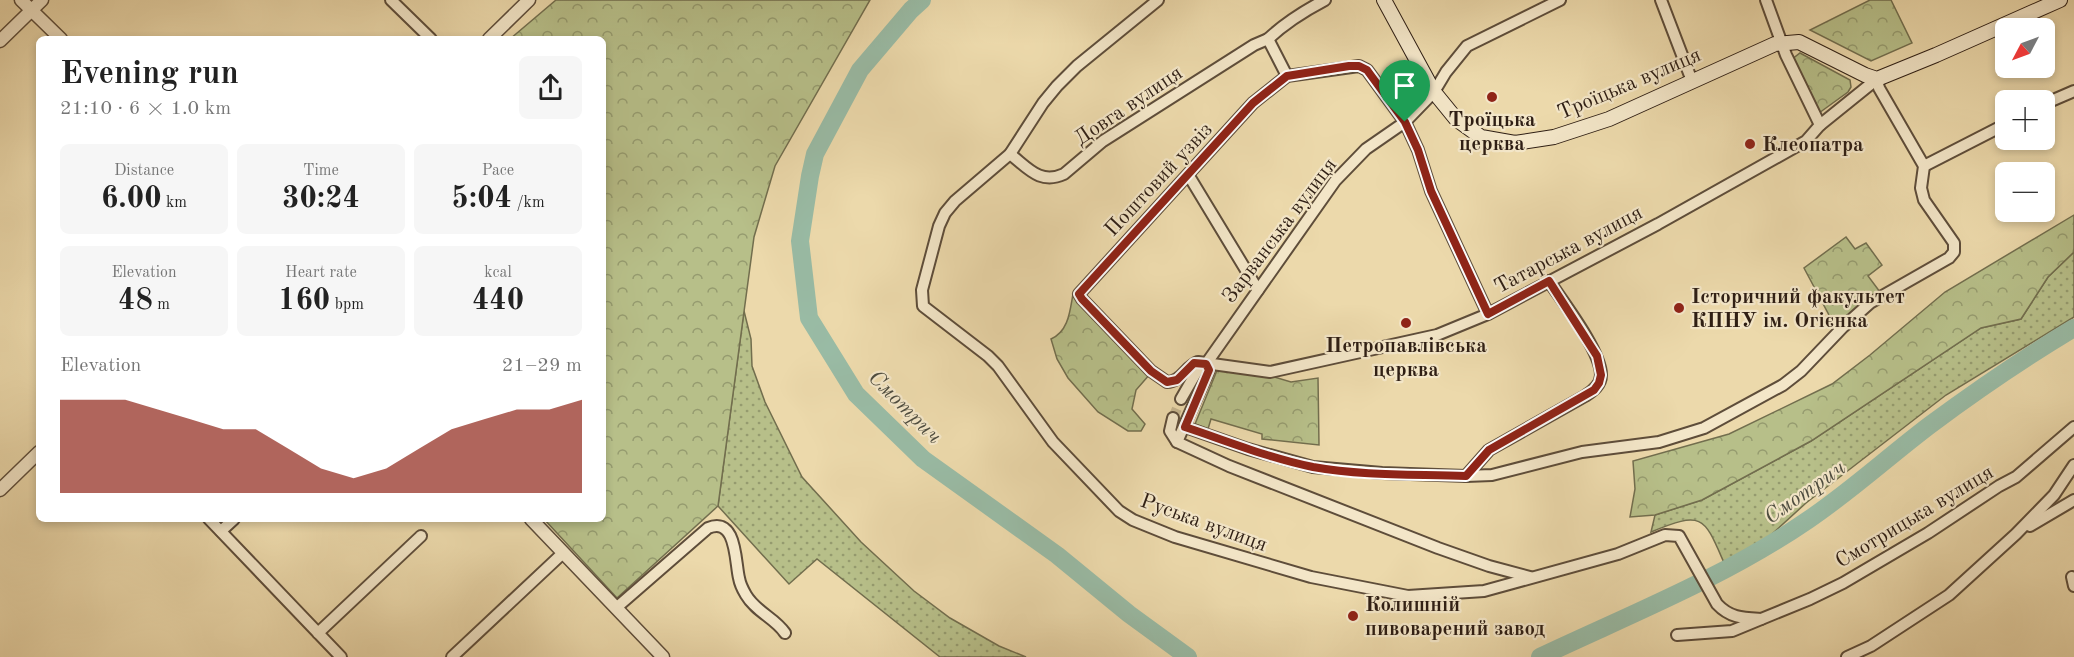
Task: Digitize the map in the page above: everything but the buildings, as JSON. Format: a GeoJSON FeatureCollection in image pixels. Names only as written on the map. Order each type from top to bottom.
{"type":"FeatureCollection","features":[{"type":"Feature","properties":{"kind":"main road","name":"Троїцька вулиця"},"geometry":{"type":"LineString","coordinates":[[1384,0],[1434,92],[1456,119],[1480,137],[1515,143],[1554,137],[1610,119],[1764,47],[1783,44]]}},
{"type":"Feature","properties":{"kind":"main road"},"geometry":{"type":"LineString","coordinates":[[1783,44],[1798,42],[1877,79],[2060,0]]}},
{"type":"Feature","properties":{"kind":"street"},"geometry":{"type":"LineString","coordinates":[[21,0],[57,36]]}},
{"type":"Feature","properties":{"kind":"street"},"geometry":{"type":"LineString","coordinates":[[0,41],[42,0]]}},
{"type":"Feature","properties":{"kind":"street"},"geometry":{"type":"LineString","coordinates":[[391,0],[428,36]]}},
{"type":"Feature","properties":{"kind":"street"},"geometry":{"type":"LineString","coordinates":[[492,36],[529,0]]}},
{"type":"Feature","properties":{"kind":"street","name":"Руська вулиця"},"geometry":{"type":"LineString","coordinates":[[1158,0],[1077,66],[1043,103],[1010,154],[955,201],[945,213],[939,226],[921,290],[924,306],[998,366],[1053,442],[1119,511],[1133,520],[1167,534],[1267,566],[1408,596],[1484,591],[1618,554],[1665,535],[1679,536],[1718,604],[1725,612],[1735,617],[1761,619]]}},
{"type":"Feature","properties":{"kind":"street","name":"Довга вулиця"},"geometry":{"type":"LineString","coordinates":[[1010,154],[1034,174],[1044,178],[1064,174],[1103,141],[1254,45],[1268,39],[1303,12],[1325,0]]}},
{"type":"Feature","properties":{"kind":"street","name":"Зарванська вулиця"},"geometry":{"type":"LineString","coordinates":[[1181,399],[1200,366],[1206,364],[1335,182],[1366,149],[1405,122],[1434,92],[1446,72],[1467,46],[1560,0]]}},
{"type":"Feature","properties":{"kind":"street"},"geometry":{"type":"LineString","coordinates":[[1661,0],[1692,81]]}},
{"type":"Feature","properties":{"kind":"street"},"geometry":{"type":"LineString","coordinates":[[1766,0],[1786,55],[1820,125]]}},
{"type":"Feature","properties":{"kind":"street"},"geometry":{"type":"LineString","coordinates":[[1268,39],[1287,76],[1359,66],[1367,70],[1405,122],[1418,150],[1431,191],[1488,314]]}},
{"type":"Feature","properties":{"kind":"street","name":"Поштовий узвіз"},"geometry":{"type":"LineString","coordinates":[[1206,364],[1194,363],[1177,380],[1167,382],[1151,371],[1079,294],[1189,176],[1253,103],[1287,76]]}},
{"type":"Feature","properties":{"kind":"street"},"geometry":{"type":"LineString","coordinates":[[1185,427],[1248,449],[1313,467],[1382,473],[1466,476],[1492,475],[1582,452],[1637,446],[1679,436],[1715,423],[1783,385],[1801,371],[1843,327],[1870,303],[1949,258],[1954,252],[1954,243],[1924,200],[1921,188],[1924,166],[1879,88],[1877,79]]}},
{"type":"Feature","properties":{"kind":"street","name":"Татарська вулиця"},"geometry":{"type":"LineString","coordinates":[[1206,364],[1270,372],[1437,335],[1488,314],[1658,224],[1806,141],[1820,125],[1877,79]]}},
{"type":"Feature","properties":{"kind":"street"},"geometry":{"type":"LineString","coordinates":[[2055,99],[2074,91]]}},
{"type":"Feature","properties":{"kind":"street"},"geometry":{"type":"LineString","coordinates":[[1924,166],[1995,130]]}},
{"type":"Feature","properties":{"kind":"street"},"geometry":{"type":"LineString","coordinates":[[1189,176],[1258,290]]}},
{"type":"Feature","properties":{"kind":"street"},"geometry":{"type":"LineString","coordinates":[[1466,476],[1489,450],[1585,396],[1599,383],[1601,375],[1597,356],[1549,281]]}},
{"type":"Feature","properties":{"kind":"street"},"geometry":{"type":"LineString","coordinates":[[1177,442],[1205,381],[1209,370],[1206,364]]}},
{"type":"Feature","properties":{"kind":"street"},"geometry":{"type":"LineString","coordinates":[[1173,418],[1170,431],[1177,442],[1228,466],[1438,548],[1489,566],[1530,577]]}},
{"type":"Feature","properties":{"kind":"street","name":"Смотрицька вулиця"},"geometry":{"type":"LineString","coordinates":[[1677,635],[1732,631],[1843,583],[1928,534],[2016,477],[2074,427]]}},
{"type":"Feature","properties":{"kind":"street"},"geometry":{"type":"LineString","coordinates":[[0,490],[36,455]]}},
{"type":"Feature","properties":{"kind":"street"},"geometry":{"type":"LineString","coordinates":[[1848,657],[1871,646],[1949,595],[2016,534],[2054,495],[2074,465]]}},
{"type":"Feature","properties":{"kind":"street"},"geometry":{"type":"LineString","coordinates":[[2016,534],[2074,500]]}},
{"type":"Feature","properties":{"kind":"street"},"geometry":{"type":"LineString","coordinates":[[212,522],[341,657]]}},
{"type":"Feature","properties":{"kind":"street"},"geometry":{"type":"LineString","coordinates":[[221,531],[231,522]]}},
{"type":"Feature","properties":{"kind":"street"},"geometry":{"type":"LineString","coordinates":[[534,522],[663,657]]}},
{"type":"Feature","properties":{"kind":"street"},"geometry":{"type":"LineString","coordinates":[[616,608],[708,528],[717,526],[725,529],[732,538],[739,576],[746,596],[758,610],[780,625],[786,633]]}},
{"type":"Feature","properties":{"kind":"street"},"geometry":{"type":"LineString","coordinates":[[318,633],[421,536]]}},
{"type":"Feature","properties":{"kind":"street"},"geometry":{"type":"LineString","coordinates":[[452,657],[563,553]]}},
{"type":"Feature","properties":{"kind":"green space"},"geometry":{"type":"Polygon","coordinates":[[[556,0],[870,0],[775,166],[754,237],[718,506],[617,598],[547,522],[606,522],[606,36],[514,36],[556,0]]]}},
{"type":"Feature","properties":{"kind":"green space"},"geometry":{"type":"Polygon","coordinates":[[[1870,0],[1891,0],[1912,43],[1871,61],[1810,30],[1870,0]]]}},
{"type":"Feature","properties":{"kind":"green space"},"geometry":{"type":"Polygon","coordinates":[[[1800,53],[1850,80],[1851,87],[1848,92],[1819,113],[1791,60],[1800,53]]]}},
{"type":"Feature","properties":{"kind":"green space"},"geometry":{"type":"Polygon","coordinates":[[[2074,215],[2074,252],[2048,277],[2021,319],[1981,328],[1811,441],[1702,500],[1655,515],[1630,517],[1635,489],[1633,461],[1729,434],[1832,384],[1945,292],[2074,215]]]}},
{"type":"Feature","properties":{"kind":"green space"},"geometry":{"type":"Polygon","coordinates":[[[1846,237],[1855,249],[1866,243],[1882,265],[1868,276],[1880,292],[1837,330],[1804,268],[1846,237]]]}},
{"type":"Feature","properties":{"kind":"green space"},"geometry":{"type":"Polygon","coordinates":[[[2074,252],[2074,317],[1946,395],[1806,503],[1761,544],[1725,565],[1712,536],[1700,522],[1682,521],[1651,532],[1655,515],[1702,500],[1811,441],[1981,328],[2021,319],[2048,277],[2074,252]]]}},
{"type":"Feature","properties":{"kind":"green space"},"geometry":{"type":"Polygon","coordinates":[[[1073,294],[1150,374],[1136,390],[1132,409],[1145,424],[1141,431],[1128,431],[1098,412],[1068,378],[1057,359],[1051,339],[1062,331],[1065,325],[1073,294]]]}},
{"type":"Feature","properties":{"kind":"green space"},"geometry":{"type":"Polygon","coordinates":[[[744,311],[751,339],[752,366],[765,402],[802,477],[861,542],[914,591],[950,618],[999,646],[1026,657],[940,657],[817,559],[789,584],[718,506],[744,311]]]}},
{"type":"Feature","properties":{"kind":"green space"},"geometry":{"type":"Polygon","coordinates":[[[1227,363],[1291,382],[1318,378],[1319,445],[1262,439],[1262,434],[1211,419],[1208,429],[1195,424],[1218,368],[1227,363]]]}},
{"type":"Feature","properties":{"kind":"waterway","name":"Смотрич"},"geometry":{"type":"LineString","coordinates":[[922,0],[860,70],[815,154],[800,241],[809,318],[856,394],[923,459],[1057,555],[1129,614],[1188,657]]}},
{"type":"Feature","properties":{"kind":"waterway","name":"Смотрич"},"geometry":{"type":"LineString","coordinates":[[1540,657],[1677,594],[1776,540],[1839,497],[1965,399],[2074,328]]}},
{"type":"Feature","properties":{"kind":"tunnel"},"geometry":{"type":"LineString","coordinates":[[1173,418],[1181,399]]}},
{"type":"Feature","properties":{"kind":"place","name":"Троїцька церква"},"geometry":{"type":"Point","coordinates":[1492,97]}},
{"type":"Feature","properties":{"kind":"place","name":"Клеопатра"},"geometry":{"type":"Point","coordinates":[1750,144]}},
{"type":"Feature","properties":{"kind":"place","name":"Історичний факультет КПНУ ім. Огієнка"},"geometry":{"type":"Point","coordinates":[1679,308]}},
{"type":"Feature","properties":{"kind":"place","name":"Петропавлівська церква"},"geometry":{"type":"Point","coordinates":[1406,323]}},
{"type":"Feature","properties":{"kind":"place","name":"Колишній пивоварений завод"},"geometry":{"type":"Point","coordinates":[1353,616]}},
{"type":"Feature","properties":{"kind":"route"},"geometry":{"type":"LineString","coordinates":[[1359,66],[1367,70],[1405,122],[1418,150],[1431,191],[1488,314],[1549,281],[1597,356],[1601,375],[1594,390],[1489,450],[1466,476],[1382,473],[1313,467],[1248,449],[1185,427],[1209,370],[1206,364],[1194,363],[1172,382],[1156,376],[1082,299],[1079,294],[1081,290],[1189,176],[1253,103],[1287,76],[1359,66]]}}]}
